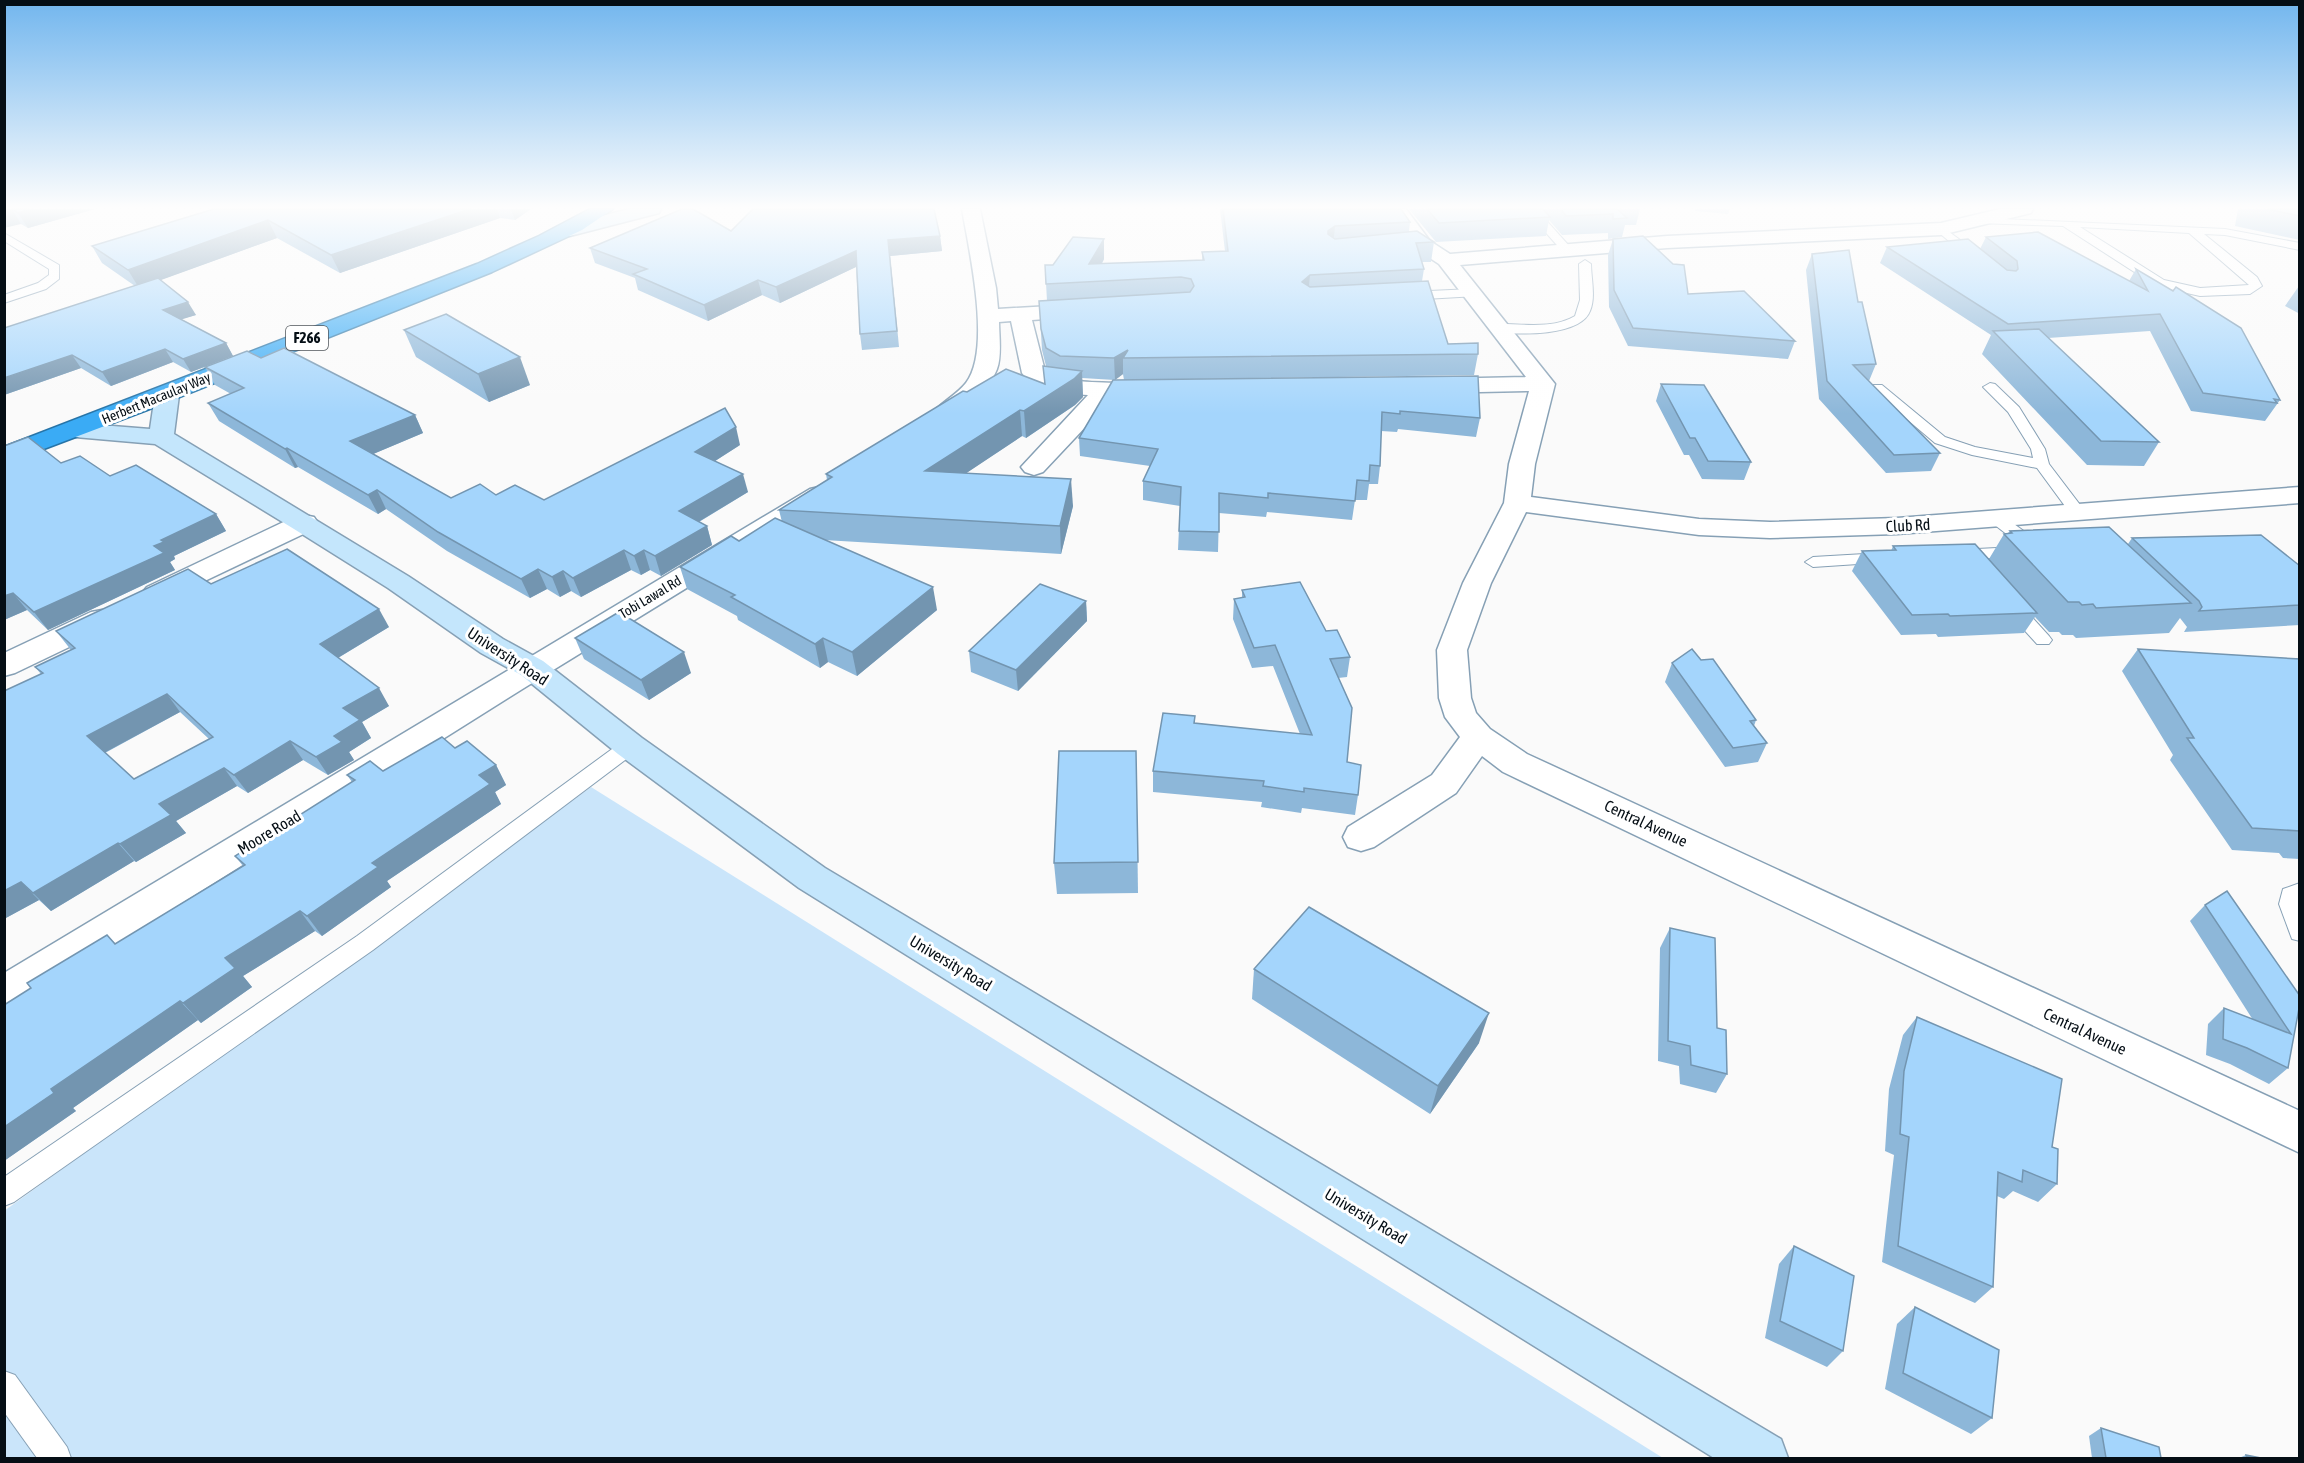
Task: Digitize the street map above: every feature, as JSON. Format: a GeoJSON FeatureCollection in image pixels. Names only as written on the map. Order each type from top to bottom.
{"type":"FeatureCollection","features":[{"type":"Feature","properties":{"kind":"highway","name":"Herbert Macaulay Way"},"geometry":{"type":"LineString","coordinates":[[4,444],[431,277]]}},
{"type":"Feature","properties":{"kind":"highway","name":"Herbert Macaulay Way"},"geometry":{"type":"LineString","coordinates":[[4,456],[167,395],[455,277]]}},
{"type":"Feature","properties":{"kind":"main road"},"geometry":{"type":"LineString","coordinates":[[75,430],[161,437],[167,395]]}},
{"type":"Feature","properties":{"kind":"main road","name":"University Road"},"geometry":{"type":"LineString","coordinates":[[161,437],[304,523],[398,582],[492,646],[532,668],[630,746],[813,878],[1762,1458]]}},
{"type":"Feature","properties":{"kind":"street"},"geometry":{"type":"LineString","coordinates":[[921,430],[952,410],[975,388],[987,367],[988,316],[984,277]]}},
{"type":"Feature","properties":{"kind":"street"},"geometry":{"type":"LineString","coordinates":[[1462,277],[1543,384]]}},
{"type":"Feature","properties":{"kind":"street"},"geometry":{"type":"LineString","coordinates":[[988,316],[1101,309]]}},
{"type":"Feature","properties":{"kind":"street"},"geometry":{"type":"LineString","coordinates":[[1020,313],[1034,373],[1040,380],[1053,384],[1102,389],[1176,390]]}},
{"type":"Feature","properties":{"kind":"street"},"geometry":{"type":"LineString","coordinates":[[1414,387],[1543,384]]}},
{"type":"Feature","properties":{"kind":"street","name":"Central Avenue"},"geometry":{"type":"LineString","coordinates":[[1543,384],[1522,464],[1517,502],[1477,583],[1452,650],[1455,698],[1461,717],[1478,736],[1515,763],[2300,1133]]}},
{"type":"Feature","properties":{"kind":"street"},"geometry":{"type":"LineString","coordinates":[[1034,467],[1099,399],[1102,389]]}},
{"type":"Feature","properties":{"kind":"street","name":"Tobi Lawal Rd"},"geometry":{"type":"LineString","coordinates":[[532,668],[839,483]]}},
{"type":"Feature","properties":{"kind":"street","name":"Club Rd"},"geometry":{"type":"LineString","coordinates":[[1517,502],[1699,527],[1770,530],[1897,526],[2079,514],[2300,495]]}},
{"type":"Feature","properties":{"kind":"street"},"geometry":{"type":"LineString","coordinates":[[4,666],[304,523]]}},
{"type":"Feature","properties":{"kind":"street","name":"Moore Road"},"geometry":{"type":"LineString","coordinates":[[4,994],[333,793],[532,668]]}},
{"type":"Feature","properties":{"kind":"street"},"geometry":{"type":"LineString","coordinates":[[1361,837],[1444,784],[1478,736]]}},
{"type":"Feature","properties":{"kind":"lane"},"geometry":{"type":"LineString","coordinates":[[4,299],[42,286],[53,277]]}},
{"type":"Feature","properties":{"kind":"lane"},"geometry":{"type":"LineString","coordinates":[[1500,328],[1557,327],[1575,323],[1584,313],[1585,277]]}},
{"type":"Feature","properties":{"kind":"lane"},"geometry":{"type":"LineString","coordinates":[[2151,277],[2160,283],[2200,292],[2250,290],[2256,286],[2250,277]]}},
{"type":"Feature","properties":{"kind":"lane"},"geometry":{"type":"LineString","coordinates":[[1390,297],[1473,293]]}},
{"type":"Feature","properties":{"kind":"lane"},"geometry":{"type":"LineString","coordinates":[[1990,387],[2014,410],[2038,449],[2042,464],[2079,514]]}},
{"type":"Feature","properties":{"kind":"lane"},"geometry":{"type":"LineString","coordinates":[[1877,388],[1940,440],[1972,451],[2042,464]]}},
{"type":"Feature","properties":{"kind":"lane"},"geometry":{"type":"LineString","coordinates":[[1943,555],[2045,551],[1997,519]]}},
{"type":"Feature","properties":{"kind":"lane"},"geometry":{"type":"LineString","coordinates":[[1966,554],[1982,572]]}},
{"type":"Feature","properties":{"kind":"lane"},"geometry":{"type":"LineString","coordinates":[[1813,562],[1896,558]]}},
{"type":"Feature","properties":{"kind":"lane"},"geometry":{"type":"LineString","coordinates":[[1997,589],[2043,640]]}},
{"type":"Feature","properties":{"kind":"lane"},"geometry":{"type":"LineString","coordinates":[[4,1193],[365,943],[630,746]]}},
{"type":"Feature","properties":{"kind":"lane"},"geometry":{"type":"LineString","coordinates":[[2300,892],[2291,895],[2290,904],[2300,932]]}},
{"type":"Feature","properties":{"kind":"lane"},"geometry":{"type":"LineString","coordinates":[[4,1386],[56,1458]]}},
{"type":"Feature","properties":{"kind":"shaded area"},"geometry":{"type":"Polygon","coordinates":[[[591,787],[1663,1458],[5,1458],[4,1211],[591,787]]]}},
{"type":"Feature","properties":{"kind":"building"},"geometry":{"type":"Polygon","coordinates":[[[640,277],[798,277],[776,287],[758,280],[704,305],[640,277]]]}},
{"type":"Feature","properties":{"kind":"building"},"geometry":{"type":"Polygon","coordinates":[[[857,277],[892,277],[897,331],[860,334],[857,277]]]}},
{"type":"Feature","properties":{"kind":"building"},"geometry":{"type":"Polygon","coordinates":[[[1046,277],[1176,277],[1046,284],[1046,277]]]}},
{"type":"Feature","properties":{"kind":"building"},"geometry":{"type":"Polygon","coordinates":[[[1182,277],[1307,277],[1302,282],[1310,287],[1428,281],[1448,344],[1478,343],[1478,354],[1123,358],[1128,350],[1114,358],[1060,356],[1046,348],[1041,329],[1039,301],[1190,292],[1194,286],[1191,279],[1182,277]]]}},
{"type":"Feature","properties":{"kind":"building"},"geometry":{"type":"Polygon","coordinates":[[[1614,277],[1686,277],[1688,294],[1744,291],[1795,341],[1633,328],[1614,290],[1614,277]]]}},
{"type":"Feature","properties":{"kind":"building"},"geometry":{"type":"Polygon","coordinates":[[[1815,277],[1854,277],[1858,302],[1862,302],[1876,364],[1853,365],[1940,453],[1894,455],[1827,381],[1815,277]]]}},
{"type":"Feature","properties":{"kind":"building"},"geometry":{"type":"Polygon","coordinates":[[[1935,277],[2122,277],[2148,291],[2141,277],[2150,277],[2173,291],[2176,287],[2241,328],[2280,400],[2274,399],[2277,403],[2203,393],[2160,314],[2008,324],[1935,277]]]}},
{"type":"Feature","properties":{"kind":"building"},"geometry":{"type":"Polygon","coordinates":[[[158,278],[188,302],[163,310],[226,343],[183,359],[165,349],[102,372],[72,355],[4,378],[4,328],[158,278]]]}},
{"type":"Feature","properties":{"kind":"building"},"geometry":{"type":"Polygon","coordinates":[[[446,314],[520,357],[478,374],[404,330],[446,314]]]}},
{"type":"Feature","properties":{"kind":"building"},"geometry":{"type":"Polygon","coordinates":[[[2039,329],[2159,442],[2101,441],[1993,331],[2039,329]]]}},
{"type":"Feature","properties":{"kind":"building"},"geometry":{"type":"Polygon","coordinates":[[[284,348],[415,415],[350,441],[451,498],[480,484],[496,495],[515,485],[544,500],[725,408],[736,427],[695,452],[743,474],[679,511],[707,526],[655,556],[644,550],[634,556],[624,550],[573,578],[563,571],[552,577],[538,569],[521,579],[438,532],[377,490],[368,495],[208,403],[244,388],[205,367],[247,351],[261,358],[284,348]]]}},
{"type":"Feature","properties":{"kind":"building"},"geometry":{"type":"Polygon","coordinates":[[[1043,366],[1082,371],[1074,379],[1024,411],[1020,410],[925,471],[1071,479],[1060,526],[779,510],[832,477],[826,474],[963,391],[967,392],[1006,369],[1045,384],[1043,366]]]}},
{"type":"Feature","properties":{"kind":"building"},"geometry":{"type":"Polygon","coordinates":[[[1478,376],[1480,418],[1400,411],[1400,414],[1382,412],[1380,466],[1370,465],[1369,481],[1357,480],[1355,501],[1268,493],[1268,498],[1219,493],[1219,532],[1179,531],[1181,487],[1143,481],[1158,449],[1079,438],[1113,380],[1478,376]]]}},
{"type":"Feature","properties":{"kind":"building"},"geometry":{"type":"Polygon","coordinates":[[[1661,384],[1704,385],[1751,462],[1708,461],[1695,438],[1690,438],[1661,384]]]}},
{"type":"Feature","properties":{"kind":"building"},"geometry":{"type":"Polygon","coordinates":[[[28,437],[61,463],[80,456],[110,476],[136,465],[216,514],[161,540],[164,542],[154,546],[164,553],[34,612],[13,593],[4,596],[4,446],[28,437]]]}},
{"type":"Feature","properties":{"kind":"building"},"geometry":{"type":"Polygon","coordinates":[[[775,518],[933,587],[852,652],[823,638],[815,644],[731,597],[735,595],[680,567],[731,536],[739,541],[775,518]]]}},
{"type":"Feature","properties":{"kind":"building"},"geometry":{"type":"Polygon","coordinates":[[[2109,527],[2191,603],[2096,608],[2093,604],[2082,605],[2079,602],[2068,602],[2004,534],[2012,533],[2010,531],[2109,527]]]}},
{"type":"Feature","properties":{"kind":"building"},"geometry":{"type":"Polygon","coordinates":[[[2261,535],[2300,566],[2300,605],[2199,611],[2202,607],[2199,601],[2132,538],[2261,535]]]}},
{"type":"Feature","properties":{"kind":"building"},"geometry":{"type":"Polygon","coordinates":[[[1975,544],[2037,613],[1912,615],[1862,551],[1896,550],[1893,546],[1975,544]]]}},
{"type":"Feature","properties":{"kind":"building"},"geometry":{"type":"Polygon","coordinates":[[[287,549],[379,609],[320,644],[379,688],[343,708],[360,720],[334,736],[342,742],[316,757],[290,741],[234,775],[224,768],[159,804],[171,815],[33,893],[21,882],[4,891],[4,691],[43,673],[35,667],[75,648],[56,631],[188,569],[211,584],[287,549]],[[167,694],[87,736],[134,779],[213,737],[167,694]]]}},
{"type":"Feature","properties":{"kind":"building"},"geometry":{"type":"Polygon","coordinates":[[[1300,582],[1326,631],[1337,630],[1350,657],[1330,659],[1352,708],[1347,762],[1361,765],[1358,795],[1304,788],[1304,792],[1263,786],[1264,781],[1153,771],[1163,713],[1195,716],[1194,723],[1312,735],[1275,645],[1254,648],[1234,599],[1245,597],[1242,590],[1300,582]]]}},
{"type":"Feature","properties":{"kind":"building"},"geometry":{"type":"Polygon","coordinates":[[[1040,584],[1086,601],[1016,670],[969,651],[1040,584]]]}},
{"type":"Feature","properties":{"kind":"building"},"geometry":{"type":"Polygon","coordinates":[[[619,612],[684,652],[641,680],[575,638],[619,612]]]}},
{"type":"Feature","properties":{"kind":"building"},"geometry":{"type":"Polygon","coordinates":[[[1692,649],[1701,660],[1713,659],[1756,720],[1750,721],[1767,743],[1733,748],[1672,663],[1692,649]]]}},
{"type":"Feature","properties":{"kind":"building"},"geometry":{"type":"Polygon","coordinates":[[[2138,649],[2300,659],[2300,831],[2252,828],[2187,738],[2194,738],[2138,649]]]}},
{"type":"Feature","properties":{"kind":"building"},"geometry":{"type":"Polygon","coordinates":[[[442,737],[455,748],[467,741],[496,765],[479,775],[490,784],[372,863],[378,867],[307,916],[300,911],[225,958],[235,968],[183,1003],[180,1001],[51,1089],[54,1093],[4,1127],[4,1005],[31,988],[27,983],[107,935],[115,944],[245,865],[235,856],[355,780],[347,775],[370,761],[383,771],[442,737]]]}},
{"type":"Feature","properties":{"kind":"building"},"geometry":{"type":"Polygon","coordinates":[[[1059,751],[1136,751],[1138,862],[1054,863],[1059,751]]]}},
{"type":"Feature","properties":{"kind":"building"},"geometry":{"type":"Polygon","coordinates":[[[2227,891],[2300,996],[2288,1068],[2223,1039],[2224,1008],[2291,1034],[2205,905],[2227,891]]]}},
{"type":"Feature","properties":{"kind":"building"},"geometry":{"type":"Polygon","coordinates":[[[1309,907],[1489,1013],[1438,1086],[1254,969],[1309,907]]]}},
{"type":"Feature","properties":{"kind":"building"},"geometry":{"type":"Polygon","coordinates":[[[1670,928],[1715,938],[1717,1028],[1726,1030],[1727,1074],[1691,1065],[1690,1046],[1668,1041],[1670,928]]]}},
{"type":"Feature","properties":{"kind":"building"},"geometry":{"type":"Polygon","coordinates":[[[1917,1017],[2062,1079],[2052,1147],[2058,1149],[2057,1184],[2023,1170],[2022,1182],[1998,1172],[1993,1287],[1898,1246],[1909,1137],[1900,1134],[1904,1071],[1917,1017]]]}},
{"type":"Feature","properties":{"kind":"building"},"geometry":{"type":"Polygon","coordinates":[[[1794,1246],[1854,1276],[1843,1351],[1780,1321],[1794,1246]]]}},
{"type":"Feature","properties":{"kind":"building"},"geometry":{"type":"Polygon","coordinates":[[[1915,1307],[1999,1350],[1992,1418],[1903,1373],[1915,1307]]]}},
{"type":"Feature","properties":{"kind":"building"},"geometry":{"type":"Polygon","coordinates":[[[2101,1428],[2159,1447],[2161,1458],[2106,1458],[2101,1428]]]}}]}
